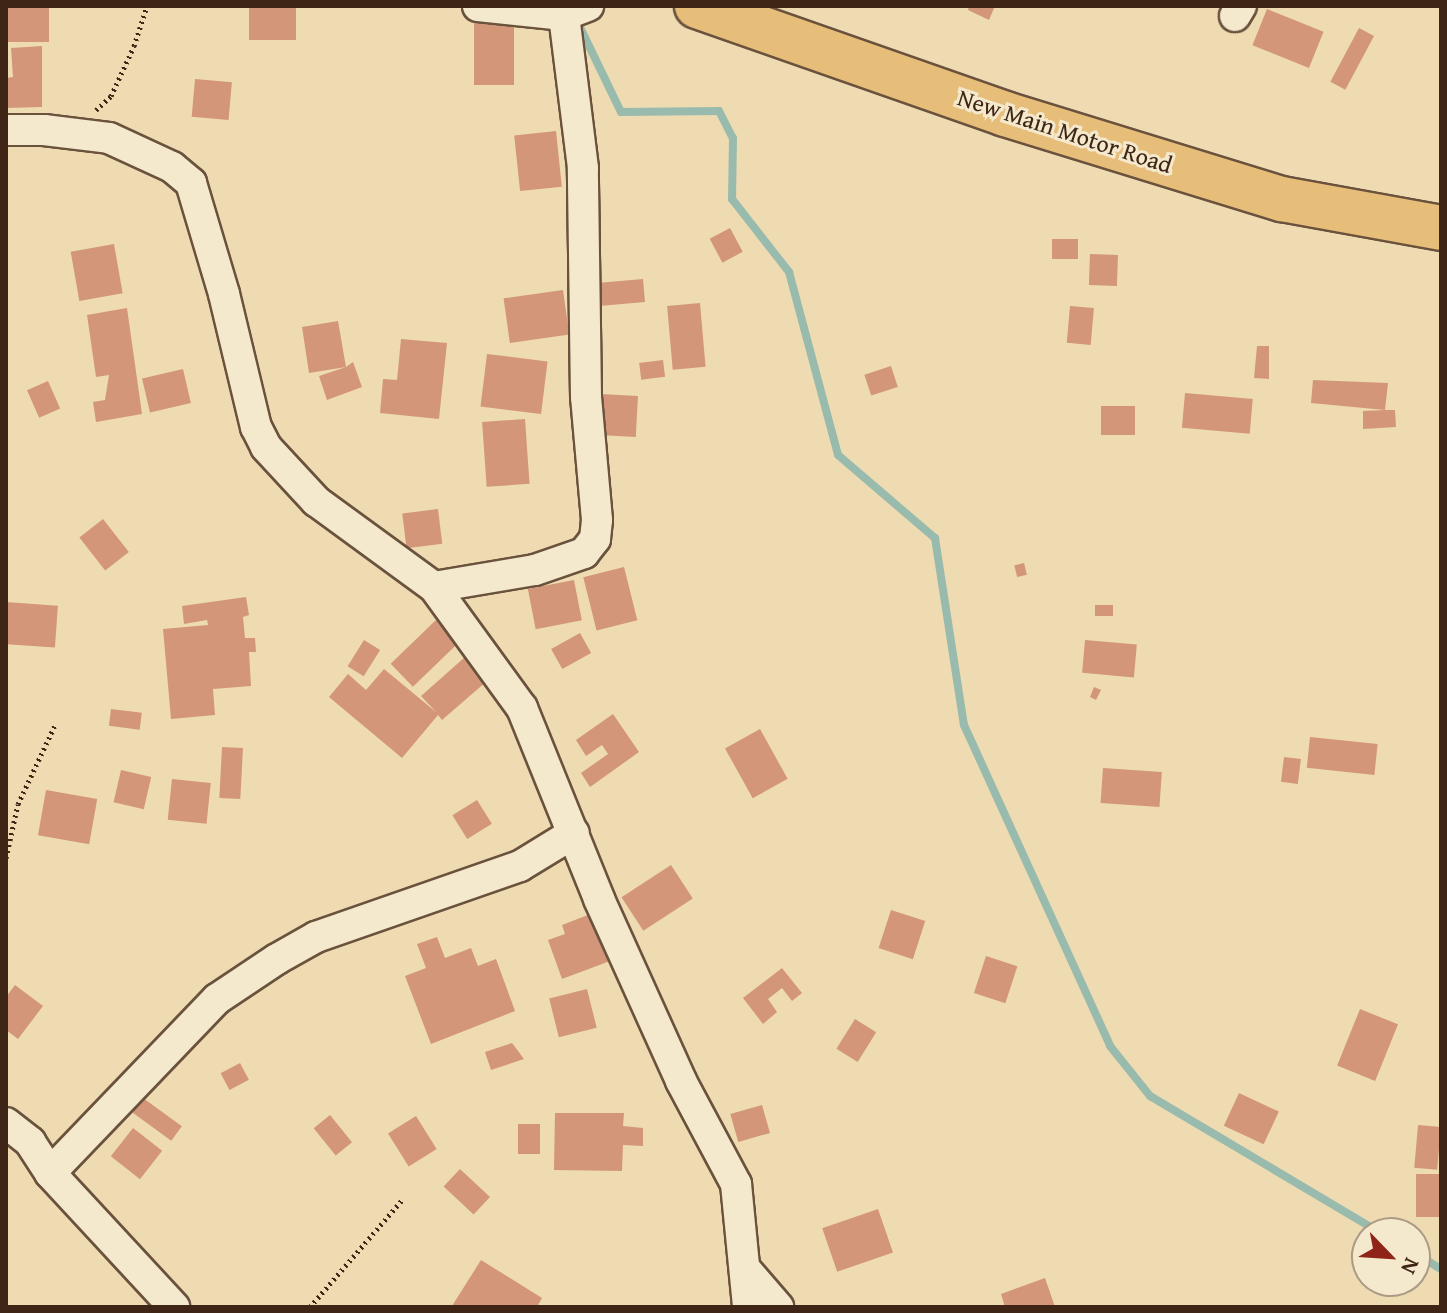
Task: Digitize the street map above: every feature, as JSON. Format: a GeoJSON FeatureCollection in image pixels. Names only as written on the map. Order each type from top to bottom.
{"type":"FeatureCollection","features":[{"type":"Feature","properties":{"kind":"highway","name":"New Main Motor Road"},"geometry":{"type":"LineString","coordinates":[[697,6],[1005,114],[1282,199],[1441,228]]}},
{"type":"Feature","properties":{"kind":"highway","name":"New Main Motor Road"},"geometry":{"type":"LineString","coordinates":[[763,6],[1014,94],[1278,171],[1441,201]]}},
{"type":"Feature","properties":{"kind":"street"},"geometry":{"type":"LineString","coordinates":[[434,587],[535,570],[584,553],[595,539],[597,520],[586,397],[583,168],[576,11],[478,6]]}},
{"type":"Feature","properties":{"kind":"street"},"geometry":{"type":"LineString","coordinates":[[6,130],[72,132],[109,138],[172,167],[191,183],[224,294],[256,427],[266,447],[316,501],[434,587],[522,708],[599,899],[681,1081],[736,1184],[747,1271],[748,1307]]}},
{"type":"Feature","properties":{"kind":"street"},"geometry":{"type":"LineString","coordinates":[[50,1173],[217,999],[277,959],[316,937],[381,912],[457,891],[520,866],[574,833]]}},
{"type":"Feature","properties":{"kind":"street"},"geometry":{"type":"LineString","coordinates":[[6,1123],[30,1142],[50,1173],[174,1307]]}},
{"type":"Feature","properties":{"kind":"street"},"geometry":{"type":"LineString","coordinates":[[747,1271],[778,1307]]}},
{"type":"Feature","properties":{"kind":"path"},"geometry":{"type":"LineString","coordinates":[[72,132],[111,96],[134,46],[147,6]]}},
{"type":"Feature","properties":{"kind":"path"},"geometry":{"type":"LineString","coordinates":[[6,858],[18,804],[56,723]]}},
{"type":"Feature","properties":{"kind":"path"},"geometry":{"type":"LineString","coordinates":[[310,1307],[403,1199]]}},
{"type":"Feature","properties":{"kind":"building"},"geometry":{"type":"Polygon","coordinates":[[[8,6],[49,6],[49,42],[8,42],[8,6]]]}},
{"type":"Feature","properties":{"kind":"building"},"geometry":{"type":"Polygon","coordinates":[[[249,6],[296,6],[296,40],[249,40],[249,6]]]}},
{"type":"Feature","properties":{"kind":"building"},"geometry":{"type":"Polygon","coordinates":[[[969,6],[995,6],[989,20],[968,10],[969,6]]]}},
{"type":"Feature","properties":{"kind":"building"},"geometry":{"type":"Polygon","coordinates":[[[1267,9],[1324,32],[1309,68],[1252,45],[1267,9]]]}},
{"type":"Feature","properties":{"kind":"building"},"geometry":{"type":"Polygon","coordinates":[[[474,12],[514,12],[514,85],[474,85],[474,12]]]}},
{"type":"Feature","properties":{"kind":"building"},"geometry":{"type":"Polygon","coordinates":[[[1359,28],[1374,36],[1345,90],[1330,82],[1359,28]]]}},
{"type":"Feature","properties":{"kind":"building"},"geometry":{"type":"Polygon","coordinates":[[[42,46],[42,107],[6,108],[6,78],[13,77],[11,48],[42,46]]]}},
{"type":"Feature","properties":{"kind":"building"},"geometry":{"type":"Polygon","coordinates":[[[195,79],[232,82],[229,120],[192,117],[195,79]]]}},
{"type":"Feature","properties":{"kind":"building"},"geometry":{"type":"Polygon","coordinates":[[[556,131],[562,187],[520,191],[514,135],[556,131]]]}},
{"type":"Feature","properties":{"kind":"building"},"geometry":{"type":"Polygon","coordinates":[[[730,228],[743,252],[722,263],[710,239],[730,228]]]}},
{"type":"Feature","properties":{"kind":"building"},"geometry":{"type":"Polygon","coordinates":[[[1052,239],[1078,239],[1078,259],[1052,259],[1052,239]]]}},
{"type":"Feature","properties":{"kind":"building"},"geometry":{"type":"Polygon","coordinates":[[[114,244],[123,293],[79,301],[71,252],[114,244]]]}},
{"type":"Feature","properties":{"kind":"building"},"geometry":{"type":"Polygon","coordinates":[[[1090,254],[1118,255],[1117,286],[1089,285],[1090,254]]]}},
{"type":"Feature","properties":{"kind":"building"},"geometry":{"type":"Polygon","coordinates":[[[643,279],[645,302],[602,306],[600,283],[643,279]]]}},
{"type":"Feature","properties":{"kind":"building"},"geometry":{"type":"Polygon","coordinates":[[[563,290],[569,335],[510,343],[504,298],[563,290]]]}},
{"type":"Feature","properties":{"kind":"building"},"geometry":{"type":"Polygon","coordinates":[[[700,303],[706,367],[673,370],[667,306],[700,303]]]}},
{"type":"Feature","properties":{"kind":"building"},"geometry":{"type":"Polygon","coordinates":[[[1070,306],[1094,308],[1091,345],[1067,343],[1070,306]]]}},
{"type":"Feature","properties":{"kind":"building"},"geometry":{"type":"Polygon","coordinates":[[[127,308],[142,414],[96,422],[93,402],[105,400],[109,375],[96,377],[87,315],[127,308]]]}},
{"type":"Feature","properties":{"kind":"building"},"geometry":{"type":"Polygon","coordinates":[[[338,321],[346,367],[309,373],[302,327],[338,321]]]}},
{"type":"Feature","properties":{"kind":"building"},"geometry":{"type":"Polygon","coordinates":[[[401,339],[447,343],[439,419],[380,413],[383,379],[397,380],[401,339]]]}},
{"type":"Feature","properties":{"kind":"building"},"geometry":{"type":"Polygon","coordinates":[[[1257,346],[1269,346],[1269,379],[1254,378],[1257,346]]]}},
{"type":"Feature","properties":{"kind":"building"},"geometry":{"type":"Polygon","coordinates":[[[487,354],[548,361],[541,414],[481,407],[487,354]]]}},
{"type":"Feature","properties":{"kind":"building"},"geometry":{"type":"Polygon","coordinates":[[[663,360],[665,377],[641,380],[639,363],[663,360]]]}},
{"type":"Feature","properties":{"kind":"building"},"geometry":{"type":"Polygon","coordinates":[[[353,362],[362,387],[327,400],[319,376],[353,362]]]}},
{"type":"Feature","properties":{"kind":"building"},"geometry":{"type":"Polygon","coordinates":[[[891,366],[898,387],[871,396],[864,375],[891,366]]]}},
{"type":"Feature","properties":{"kind":"building"},"geometry":{"type":"Polygon","coordinates":[[[183,369],[191,403],[150,413],[142,378],[183,369]]]}},
{"type":"Feature","properties":{"kind":"building"},"geometry":{"type":"Polygon","coordinates":[[[1313,380],[1388,383],[1385,410],[1311,403],[1313,380]]]}},
{"type":"Feature","properties":{"kind":"building"},"geometry":{"type":"Polygon","coordinates":[[[48,381],[60,408],[39,418],[27,390],[48,381]]]}},
{"type":"Feature","properties":{"kind":"building"},"geometry":{"type":"Polygon","coordinates":[[[1185,393],[1253,399],[1250,434],[1182,428],[1185,393]]]}},
{"type":"Feature","properties":{"kind":"building"},"geometry":{"type":"Polygon","coordinates":[[[601,394],[638,396],[636,437],[599,435],[601,394]]]}},
{"type":"Feature","properties":{"kind":"building"},"geometry":{"type":"Polygon","coordinates":[[[1101,406],[1135,406],[1135,435],[1101,435],[1101,406]]]}},
{"type":"Feature","properties":{"kind":"building"},"geometry":{"type":"Polygon","coordinates":[[[1395,410],[1396,427],[1363,429],[1363,411],[1395,410]]]}},
{"type":"Feature","properties":{"kind":"building"},"geometry":{"type":"Polygon","coordinates":[[[525,419],[530,484],[487,487],[482,422],[525,419]]]}},
{"type":"Feature","properties":{"kind":"building"},"geometry":{"type":"Polygon","coordinates":[[[438,509],[442,544],[407,548],[402,513],[438,509]]]}},
{"type":"Feature","properties":{"kind":"building"},"geometry":{"type":"Polygon","coordinates":[[[103,519],[129,552],[105,571],[79,537],[103,519]]]}},
{"type":"Feature","properties":{"kind":"building"},"geometry":{"type":"Polygon","coordinates":[[[1024,563],[1027,575],[1017,577],[1014,565],[1024,563]]]}},
{"type":"Feature","properties":{"kind":"building"},"geometry":{"type":"Polygon","coordinates":[[[624,567],[637,620],[597,631],[583,577],[624,567]]]}},
{"type":"Feature","properties":{"kind":"building"},"geometry":{"type":"Polygon","coordinates":[[[574,580],[582,620],[536,629],[528,589],[574,580]]]}},
{"type":"Feature","properties":{"kind":"building"},"geometry":{"type":"Polygon","coordinates":[[[246,597],[249,615],[243,617],[245,638],[255,638],[256,652],[249,652],[251,686],[213,689],[215,715],[171,719],[163,629],[208,625],[207,620],[184,624],[182,606],[246,597]]]}},
{"type":"Feature","properties":{"kind":"building"},"geometry":{"type":"Polygon","coordinates":[[[6,602],[58,606],[55,648],[6,644],[6,602]]]}},
{"type":"Feature","properties":{"kind":"building"},"geometry":{"type":"Polygon","coordinates":[[[1095,605],[1113,605],[1113,616],[1095,616],[1095,605]]]}},
{"type":"Feature","properties":{"kind":"building"},"geometry":{"type":"Polygon","coordinates":[[[436,620],[458,643],[413,687],[391,664],[436,620]]]}},
{"type":"Feature","properties":{"kind":"building"},"geometry":{"type":"Polygon","coordinates":[[[580,633],[591,653],[562,669],[551,649],[580,633]]]}},
{"type":"Feature","properties":{"kind":"building"},"geometry":{"type":"Polygon","coordinates":[[[364,640],[380,650],[364,676],[348,666],[364,640]]]}},
{"type":"Feature","properties":{"kind":"building"},"geometry":{"type":"Polygon","coordinates":[[[1085,640],[1137,645],[1134,677],[1082,673],[1085,640]]]}},
{"type":"Feature","properties":{"kind":"building"},"geometry":{"type":"Polygon","coordinates":[[[465,657],[487,681],[442,720],[438,715],[402,758],[329,697],[348,674],[366,690],[384,669],[436,712],[421,696],[465,657]]]}},
{"type":"Feature","properties":{"kind":"building"},"geometry":{"type":"Polygon","coordinates":[[[1094,687],[1101,690],[1096,700],[1090,697],[1094,687]]]}},
{"type":"Feature","properties":{"kind":"building"},"geometry":{"type":"Polygon","coordinates":[[[111,709],[142,713],[140,730],[109,726],[111,709]]]}},
{"type":"Feature","properties":{"kind":"building"},"geometry":{"type":"Polygon","coordinates":[[[613,714],[639,752],[590,787],[581,773],[608,754],[602,745],[586,756],[576,740],[613,714]]]}},
{"type":"Feature","properties":{"kind":"building"},"geometry":{"type":"Polygon","coordinates":[[[760,729],[788,779],[753,798],[725,748],[760,729]]]}},
{"type":"Feature","properties":{"kind":"building"},"geometry":{"type":"Polygon","coordinates":[[[1310,737],[1378,744],[1374,775],[1307,768],[1310,737]]]}},
{"type":"Feature","properties":{"kind":"building"},"geometry":{"type":"Polygon","coordinates":[[[222,747],[243,748],[240,799],[219,798],[222,747]]]}},
{"type":"Feature","properties":{"kind":"building"},"geometry":{"type":"Polygon","coordinates":[[[1284,757],[1301,759],[1298,784],[1281,782],[1284,757]]]}},
{"type":"Feature","properties":{"kind":"building"},"geometry":{"type":"Polygon","coordinates":[[[1103,768],[1162,772],[1159,807],[1101,803],[1103,768]]]}},
{"type":"Feature","properties":{"kind":"building"},"geometry":{"type":"Polygon","coordinates":[[[121,770],[151,777],[144,809],[114,802],[121,770]]]}},
{"type":"Feature","properties":{"kind":"building"},"geometry":{"type":"Polygon","coordinates":[[[172,779],[211,783],[207,824],[168,820],[172,779]]]}},
{"type":"Feature","properties":{"kind":"building"},"geometry":{"type":"Polygon","coordinates":[[[46,790],[97,799],[89,844],[38,835],[46,790]]]}},
{"type":"Feature","properties":{"kind":"building"},"geometry":{"type":"Polygon","coordinates":[[[477,800],[492,824],[467,839],[452,815],[477,800]]]}},
{"type":"Feature","properties":{"kind":"building"},"geometry":{"type":"Polygon","coordinates":[[[671,865],[693,899],[643,931],[622,897],[671,865]]]}},
{"type":"Feature","properties":{"kind":"building"},"geometry":{"type":"Polygon","coordinates":[[[891,910],[925,921],[913,959],[879,948],[891,910]]]}},
{"type":"Feature","properties":{"kind":"building"},"geometry":{"type":"Polygon","coordinates":[[[593,913],[610,961],[562,979],[548,940],[565,934],[562,925],[593,913]]]}},
{"type":"Feature","properties":{"kind":"building"},"geometry":{"type":"Polygon","coordinates":[[[437,937],[445,958],[471,948],[478,966],[496,959],[515,1011],[431,1044],[405,976],[426,968],[417,944],[437,937]]]}},
{"type":"Feature","properties":{"kind":"building"},"geometry":{"type":"Polygon","coordinates":[[[986,956],[1017,966],[1005,1003],[974,993],[986,956]]]}},
{"type":"Feature","properties":{"kind":"building"},"geometry":{"type":"Polygon","coordinates":[[[782,968],[802,993],[792,1001],[782,988],[768,999],[777,1012],[763,1024],[743,998],[782,968]]]}},
{"type":"Feature","properties":{"kind":"building"},"geometry":{"type":"Polygon","coordinates":[[[15,985],[43,1006],[18,1039],[6,1030],[6,997],[15,985]]]}},
{"type":"Feature","properties":{"kind":"building"},"geometry":{"type":"Polygon","coordinates":[[[587,989],[597,1028],[559,1037],[549,998],[587,989]]]}},
{"type":"Feature","properties":{"kind":"building"},"geometry":{"type":"Polygon","coordinates":[[[1360,1009],[1398,1024],[1375,1081],[1337,1066],[1360,1009]]]}},
{"type":"Feature","properties":{"kind":"building"},"geometry":{"type":"Polygon","coordinates":[[[855,1019],[876,1032],[858,1062],[836,1049],[855,1019]]]}},
{"type":"Feature","properties":{"kind":"building"},"geometry":{"type":"Polygon","coordinates":[[[512,1043],[524,1059],[491,1070],[485,1052],[512,1043]]]}},
{"type":"Feature","properties":{"kind":"building"},"geometry":{"type":"Polygon","coordinates":[[[240,1063],[249,1080],[229,1090],[221,1073],[240,1063]]]}},
{"type":"Feature","properties":{"kind":"building"},"geometry":{"type":"Polygon","coordinates":[[[1239,1093],[1279,1112],[1264,1144],[1224,1126],[1239,1093]]]}},
{"type":"Feature","properties":{"kind":"building"},"geometry":{"type":"Polygon","coordinates":[[[143,1098],[182,1126],[171,1141],[132,1113],[143,1098]]]}},
{"type":"Feature","properties":{"kind":"building"},"geometry":{"type":"Polygon","coordinates":[[[762,1105],[770,1133],[738,1142],[730,1114],[762,1105]]]}},
{"type":"Feature","properties":{"kind":"building"},"geometry":{"type":"Polygon","coordinates":[[[555,1113],[624,1113],[623,1126],[643,1128],[643,1146],[623,1145],[622,1171],[554,1170],[555,1113]]]}},
{"type":"Feature","properties":{"kind":"building"},"geometry":{"type":"Polygon","coordinates":[[[330,1115],[352,1142],[336,1155],[314,1128],[330,1115]]]}},
{"type":"Feature","properties":{"kind":"building"},"geometry":{"type":"Polygon","coordinates":[[[416,1116],[437,1149],[409,1167],[388,1133],[416,1116]]]}},
{"type":"Feature","properties":{"kind":"building"},"geometry":{"type":"Polygon","coordinates":[[[518,1124],[540,1124],[540,1154],[518,1154],[518,1124]]]}},
{"type":"Feature","properties":{"kind":"building"},"geometry":{"type":"Polygon","coordinates":[[[1418,1125],[1441,1127],[1437,1170],[1414,1168],[1418,1125]]]}},
{"type":"Feature","properties":{"kind":"building"},"geometry":{"type":"Polygon","coordinates":[[[133,1128],[162,1151],[140,1179],[111,1156],[133,1128]]]}},
{"type":"Feature","properties":{"kind":"building"},"geometry":{"type":"Polygon","coordinates":[[[460,1169],[490,1197],[474,1215],[444,1187],[460,1169]]]}},
{"type":"Feature","properties":{"kind":"building"},"geometry":{"type":"Polygon","coordinates":[[[1416,1174],[1441,1174],[1441,1217],[1416,1217],[1416,1174]]]}},
{"type":"Feature","properties":{"kind":"building"},"geometry":{"type":"Polygon","coordinates":[[[878,1209],[893,1252],[837,1272],[822,1228],[878,1209]]]}},
{"type":"Feature","properties":{"kind":"building"},"geometry":{"type":"Polygon","coordinates":[[[481,1260],[542,1298],[537,1307],[452,1306],[481,1260]]]}},
{"type":"Feature","properties":{"kind":"building"},"geometry":{"type":"Polygon","coordinates":[[[1045,1278],[1055,1307],[1005,1307],[1001,1294],[1045,1278]]]}},
{"type":"Feature","properties":{"kind":"waterway"},"geometry":{"type":"LineString","coordinates":[[577,21],[621,112],[719,111],[733,138],[732,199],[789,272],[838,455],[935,538],[964,725],[1110,1046],[1150,1096],[1354,1217]]}},
{"type":"Feature","properties":{"kind":"waterway"},"geometry":{"type":"LineString","coordinates":[[1431,1263],[1441,1269]]}}]}
